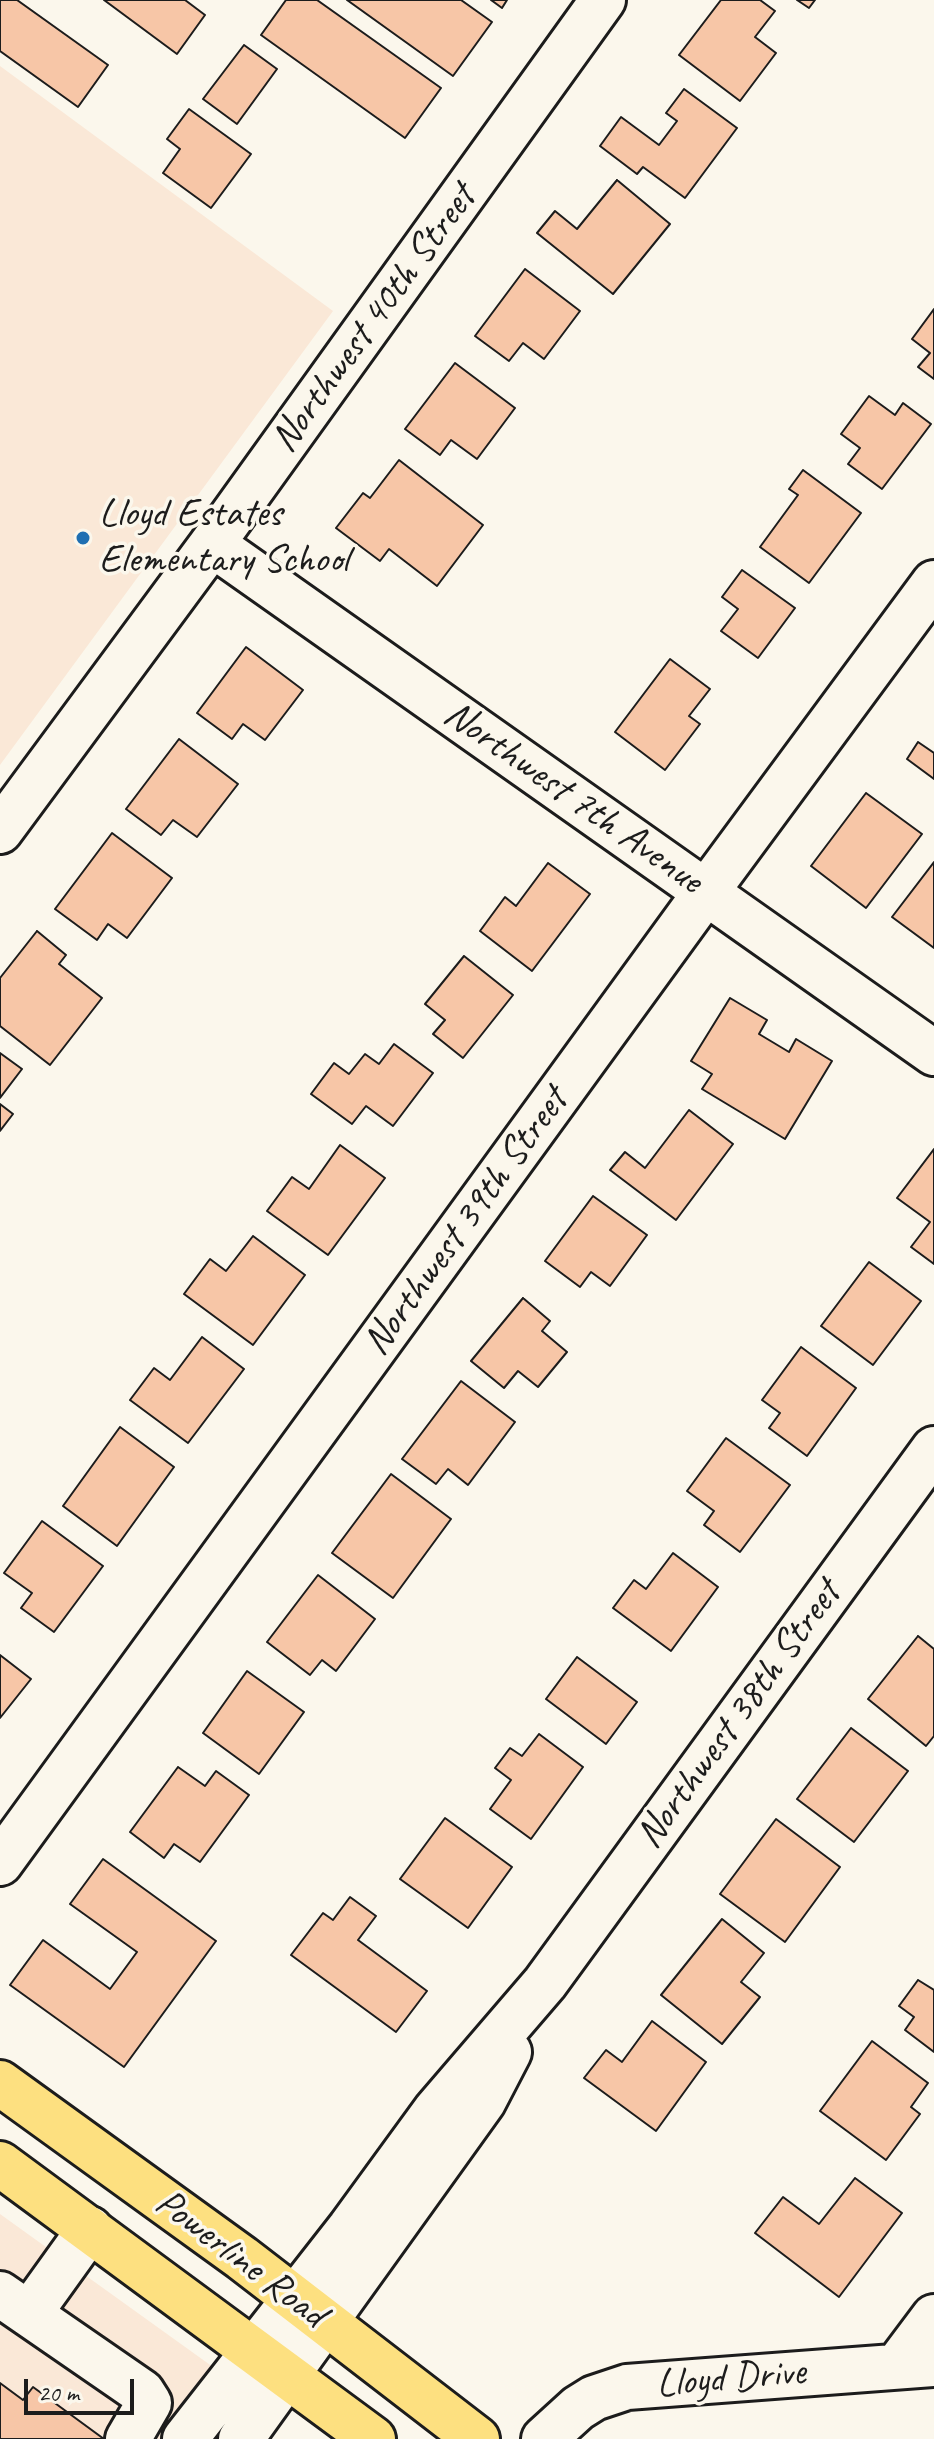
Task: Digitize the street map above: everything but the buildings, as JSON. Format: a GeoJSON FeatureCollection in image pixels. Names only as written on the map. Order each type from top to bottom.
{"type":"FeatureCollection","features":[{"type":"Feature","properties":{"kind":"main road","name":"Powerline Road"},"geometry":{"type":"LineString","coordinates":[[0,2083],[309,2310],[477,2439]]}},
{"type":"Feature","properties":{"kind":"main road","name":"Powerline Road"},"geometry":{"type":"LineString","coordinates":[[0,2164],[373,2439]]}},
{"type":"Feature","properties":{"kind":"street","name":"Northwest 40th Street"},"geometry":{"type":"LineString","coordinates":[[0,831],[212,544],[603,0]]}},
{"type":"Feature","properties":{"kind":"street","name":"Northwest 7th Avenue"},"geometry":{"type":"LineString","coordinates":[[212,544],[934,1053]]}},
{"type":"Feature","properties":{"kind":"street","name":"Northwest 39th Street"},"geometry":{"type":"LineString","coordinates":[[0,1863],[934,583]]}},
{"type":"Feature","properties":{"kind":"street","name":"Northwest 38th Street"},"geometry":{"type":"LineString","coordinates":[[185,2439],[271,2362],[309,2310],[483,2102],[545,1983],[934,1449]]}},
{"type":"Feature","properties":{"kind":"street"},"geometry":{"type":"LineString","coordinates":[[90,2229],[14,2304],[142,2392],[149,2403],[144,2419],[128,2439]]}},
{"type":"Feature","properties":{"kind":"street"},"geometry":{"type":"LineString","coordinates":[[916,2365],[934,2317]]}},
{"type":"Feature","properties":{"kind":"street","name":"Northwest 38th Street"},"geometry":{"type":"LineString","coordinates":[[241,2439],[271,2362]]}},
{"type":"Feature","properties":{"kind":"street","name":"Lloyd Drive"},"geometry":{"type":"LineString","coordinates":[[544,2439],[578,2408],[594,2398],[627,2387],[916,2365]]}},
{"type":"Feature","properties":{"kind":"shaded area","name":"Lloyd Estates Elementary School"},"geometry":{"type":"Polygon","coordinates":[[[0,66],[333,311],[0,765],[0,66]]]}},
{"type":"Feature","properties":{"kind":"shaded area"},"geometry":{"type":"Polygon","coordinates":[[[0,2214],[213,2367],[163,2439],[0,2439],[0,2214]]]}},
{"type":"Feature","properties":{"kind":"place","name":"Lloyd Estates Elementary School"},"geometry":{"type":"Point","coordinates":[83,538]}}]}
